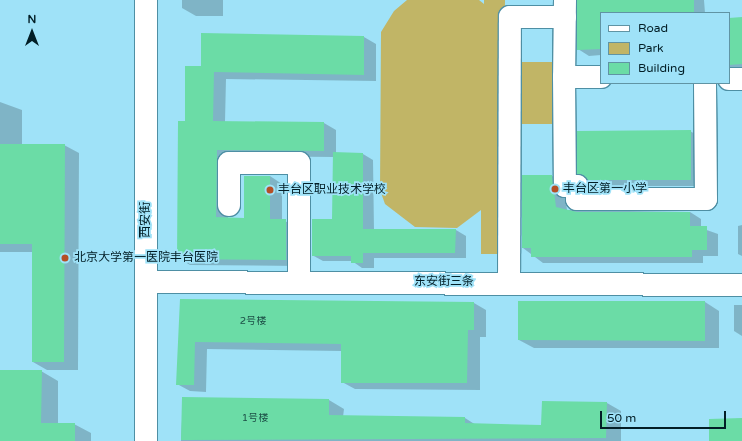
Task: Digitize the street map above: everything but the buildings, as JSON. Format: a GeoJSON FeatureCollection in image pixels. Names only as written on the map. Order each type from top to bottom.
{"type":"FeatureCollection","features":[{"type":"Feature","properties":{"kind":"street","name":"西安街"},"geometry":{"type":"LineString","coordinates":[[146,0],[146,441]]}},
{"type":"Feature","properties":{"kind":"street"},"geometry":{"type":"LineString","coordinates":[[509,283],[510,17],[565,9],[565,186],[577,186],[577,199],[706,199],[705,84]]}},
{"type":"Feature","properties":{"kind":"street"},"geometry":{"type":"LineString","coordinates":[[564,76],[600,77]]}},
{"type":"Feature","properties":{"kind":"street"},"geometry":{"type":"LineString","coordinates":[[730,79],[742,79]]}},
{"type":"Feature","properties":{"kind":"street"},"geometry":{"type":"LineString","coordinates":[[229,205],[229,163],[299,162],[299,282]]}},
{"type":"Feature","properties":{"kind":"street","name":"东安街三条"},"geometry":{"type":"LineString","coordinates":[[146,282],[742,284]]}},
{"type":"Feature","properties":{"kind":"green space"},"geometry":{"type":"Polygon","coordinates":[[[407,0],[479,0],[484,4],[484,0],[505,0],[502,254],[481,254],[481,210],[457,228],[415,227],[385,204],[380,190],[381,32],[394,11],[407,0]]]}},
{"type":"Feature","properties":{"kind":"green space"},"geometry":{"type":"Polygon","coordinates":[[[518,62],[554,62],[554,124],[518,124],[518,62]]]}},
{"type":"Feature","properties":{"kind":"place","name":"丰台区第一小学"},"geometry":{"type":"Point","coordinates":[555,189]}},
{"type":"Feature","properties":{"kind":"place","name":"丰台区职业技术学校"},"geometry":{"type":"Point","coordinates":[270,190]}},
{"type":"Feature","properties":{"kind":"place","name":"北京大学第一医院丰台医院"},"geometry":{"type":"Point","coordinates":[65,258]}}]}
